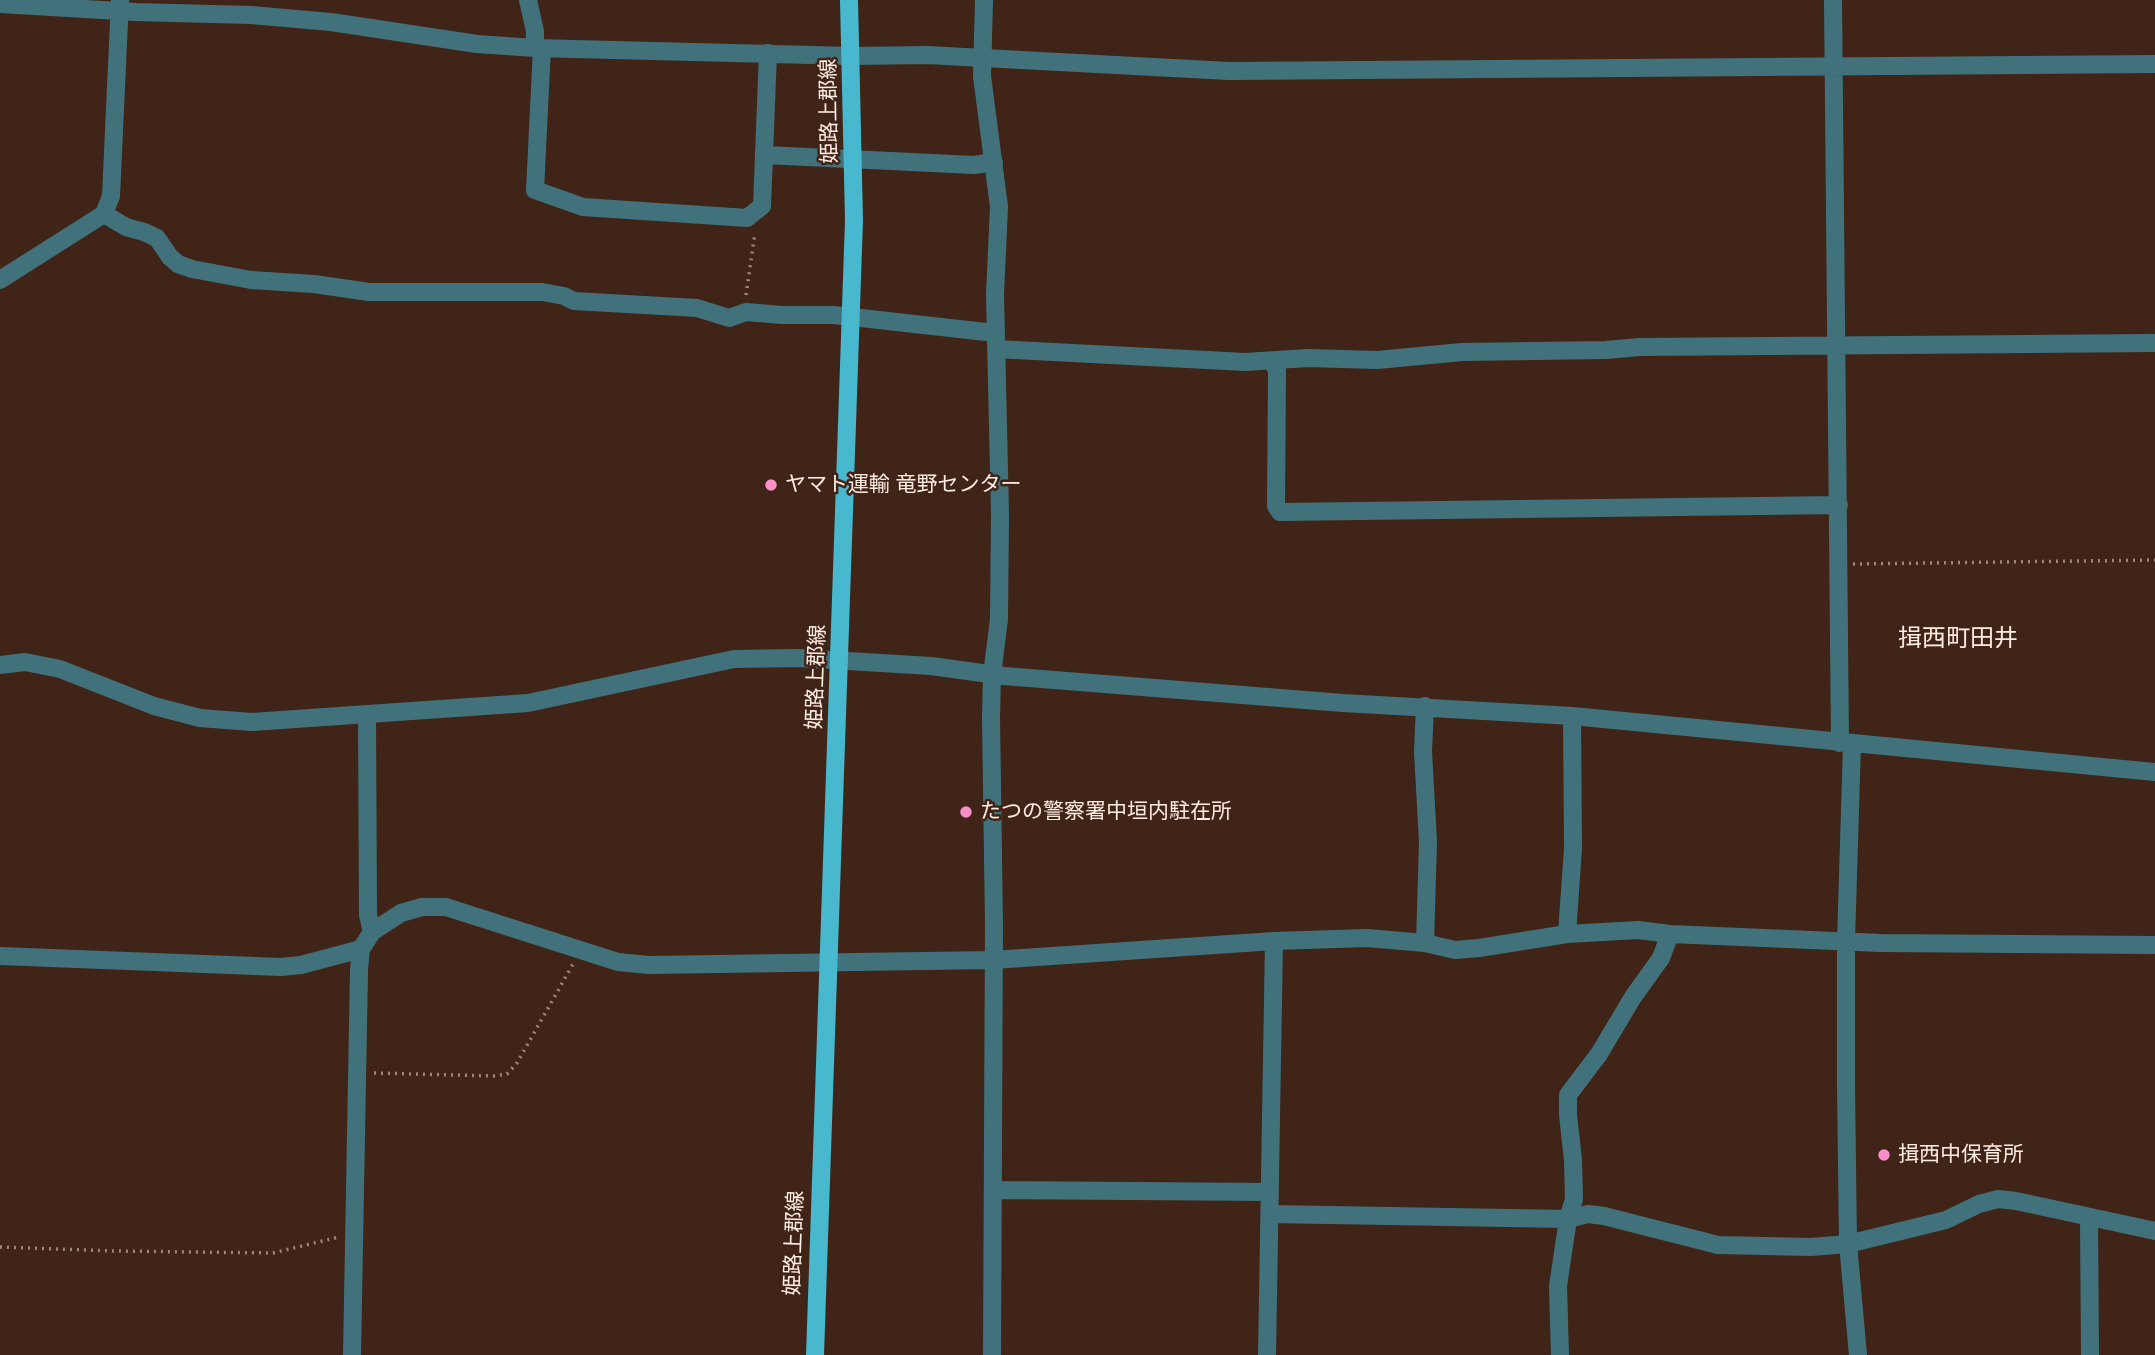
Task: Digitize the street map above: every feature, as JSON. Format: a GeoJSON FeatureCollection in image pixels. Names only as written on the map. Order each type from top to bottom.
{"type":"FeatureCollection","features":[{"type":"Feature","properties":{"kind":"main road","name":"姫路上郡線"},"geometry":{"type":"LineString","coordinates":[[814,1355],[852,317],[853,160],[849,0]]}},
{"type":"Feature","properties":{"kind":"street"},"geometry":{"type":"LineString","coordinates":[[528,0],[539,48],[536,190],[583,207],[747,218],[755,214],[762,206],[768,53]]}},
{"type":"Feature","properties":{"kind":"street"},"geometry":{"type":"LineString","coordinates":[[984,0],[982,76],[999,207],[996,341],[1000,593],[992,675],[992,1355]]}},
{"type":"Feature","properties":{"kind":"street"},"geometry":{"type":"LineString","coordinates":[[1833,0],[1839,565],[1846,743],[1848,1244],[1858,1355]]}},
{"type":"Feature","properties":{"kind":"street"},"geometry":{"type":"LineString","coordinates":[[0,4],[119,5],[251,15],[331,22],[477,44],[539,48],[852,56],[927,55],[1229,71],[2155,64]]}},
{"type":"Feature","properties":{"kind":"street"},"geometry":{"type":"LineString","coordinates":[[0,280],[104,214],[111,196],[119,5]]}},
{"type":"Feature","properties":{"kind":"street"},"geometry":{"type":"LineString","coordinates":[[765,156],[974,165],[994,162]]}},
{"type":"Feature","properties":{"kind":"street"},"geometry":{"type":"LineString","coordinates":[[104,214],[126,227],[157,238],[178,264],[251,280],[314,284],[369,292],[542,292],[564,296],[574,301],[697,308],[729,318],[746,312],[852,317],[1108,356],[1273,362],[1308,358],[1377,360],[1413,355],[1640,347],[2155,343]]}},
{"type":"Feature","properties":{"kind":"street"},"geometry":{"type":"LineString","coordinates":[[1273,362],[1277,371],[1276,506],[1280,512],[1839,505]]}},
{"type":"Feature","properties":{"kind":"street"},"geometry":{"type":"LineString","coordinates":[[0,666],[25,662],[60,669],[154,706],[200,718],[252,722],[528,703],[734,659],[798,658],[931,666],[992,675],[1343,703],[1572,716],[2155,772]]}},
{"type":"Feature","properties":{"kind":"street"},"geometry":{"type":"LineString","coordinates":[[1425,706],[1423,752],[1428,842],[1425,943]]}},
{"type":"Feature","properties":{"kind":"street"},"geometry":{"type":"LineString","coordinates":[[367,714],[368,915],[372,932]]}},
{"type":"Feature","properties":{"kind":"street"},"geometry":{"type":"LineString","coordinates":[[1567,934],[1573,848],[1572,716]]}},
{"type":"Feature","properties":{"kind":"street"},"geometry":{"type":"LineString","coordinates":[[352,1355],[361,948],[372,932],[401,913],[422,907],[446,907],[618,962],[649,965],[993,960],[1274,941],[1367,938],[1425,943],[1455,950],[1567,934],[1638,930],[1670,934],[1846,941],[2155,945]]}},
{"type":"Feature","properties":{"kind":"street"},"geometry":{"type":"LineString","coordinates":[[1560,1355],[1558,1286],[1568,1219],[1574,1199],[1568,1095],[1599,1054],[1633,997],[1661,958],[1670,934]]}},
{"type":"Feature","properties":{"kind":"street"},"geometry":{"type":"LineString","coordinates":[[1267,1355],[1274,941]]}},
{"type":"Feature","properties":{"kind":"street"},"geometry":{"type":"LineString","coordinates":[[0,956],[281,967],[301,965],[361,948]]}},
{"type":"Feature","properties":{"kind":"street"},"geometry":{"type":"LineString","coordinates":[[993,1190],[1270,1192]]}},
{"type":"Feature","properties":{"kind":"street"},"geometry":{"type":"LineString","coordinates":[[1270,1214],[1568,1219],[1588,1214],[1718,1245],[1811,1247],[1848,1244],[1946,1220],[1979,1204],[1998,1199],[2155,1231]]}},
{"type":"Feature","properties":{"kind":"street"},"geometry":{"type":"LineString","coordinates":[[2089,1218],[2090,1355]]}},
{"type":"Feature","properties":{"kind":"path"},"geometry":{"type":"LineString","coordinates":[[746,312],[755,214]]}},
{"type":"Feature","properties":{"kind":"path"},"geometry":{"type":"LineString","coordinates":[[1839,565],[2155,560]]}},
{"type":"Feature","properties":{"kind":"path"},"geometry":{"type":"LineString","coordinates":[[358,1072],[494,1076],[507,1074],[517,1063],[581,950]]}},
{"type":"Feature","properties":{"kind":"path"},"geometry":{"type":"LineString","coordinates":[[0,1247],[273,1253],[341,1237],[354,1238]]}},
{"type":"Feature","properties":{"kind":"place","name":"ヤマト運輸 竜野センター"},"geometry":{"type":"Point","coordinates":[771,485]}},
{"type":"Feature","properties":{"kind":"place","name":"たつの警察署中垣内駐在所"},"geometry":{"type":"Point","coordinates":[966,812]}},
{"type":"Feature","properties":{"kind":"place","name":"揖西中保育所"},"geometry":{"type":"Point","coordinates":[1884,1155]}},
{"type":"Feature","properties":{"kind":"district","name":"揖西町田井"},"geometry":{"type":"Point","coordinates":[1958,639]}}]}
